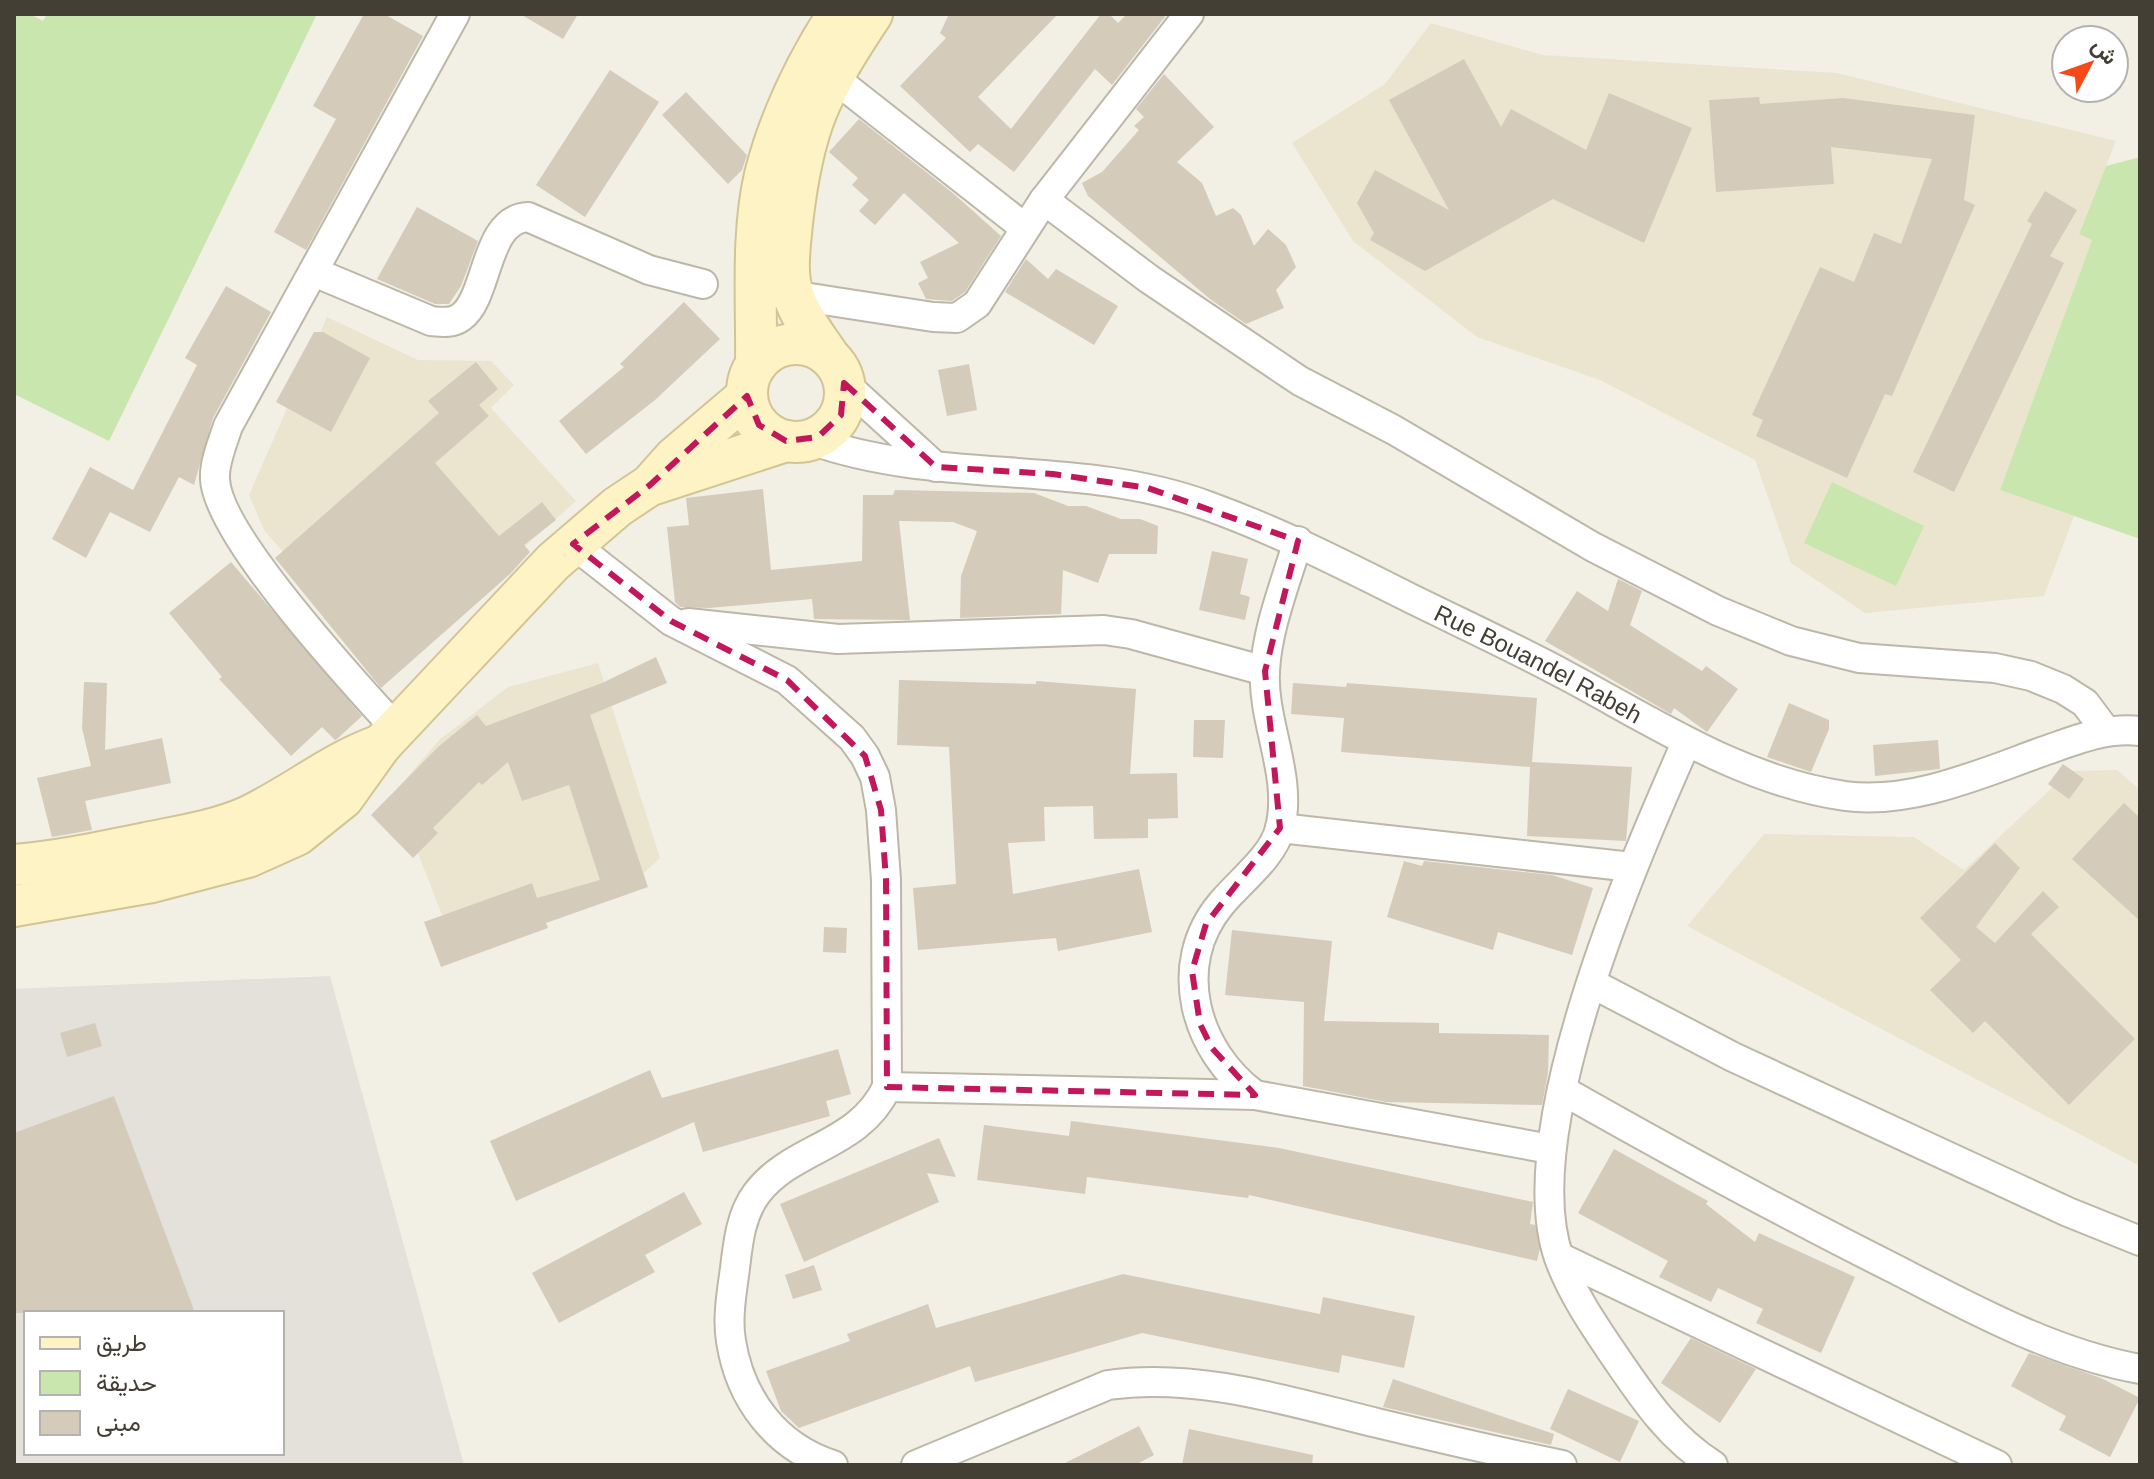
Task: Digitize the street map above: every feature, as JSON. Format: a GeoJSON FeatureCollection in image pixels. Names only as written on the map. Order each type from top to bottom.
{"type":"FeatureCollection","features":[{"type":"Feature","properties":{"kind":"street"},"geometry":{"type":"LineString","coordinates":[[799,440],[759,425],[752,380],[790,248],[800,157],[815,110],[820,67],[838,14]]}},
{"type":"Feature","properties":{"kind":"street"},"geometry":{"type":"LineString","coordinates":[[820,67],[872,14]]}},
{"type":"Feature","properties":{"kind":"street"},"geometry":{"type":"LineString","coordinates":[[775,292],[957,318],[977,304],[1044,200],[1189,14]]}},
{"type":"Feature","properties":{"kind":"street"},"geometry":{"type":"LineString","coordinates":[[389,738],[234,532],[215,480],[228,426],[280,325],[314,272],[453,15]]}},
{"type":"Feature","properties":{"kind":"street"},"geometry":{"type":"LineString","coordinates":[[820,67],[1025,228]]}},
{"type":"Feature","properties":{"kind":"street"},"geometry":{"type":"LineString","coordinates":[[1044,200],[1149,279],[1300,381],[1394,430],[1593,547],[1718,611],[1791,641],[1859,658],[1995,668],[2031,676],[2063,689],[2129,735]]}},
{"type":"Feature","properties":{"kind":"street"},"geometry":{"type":"LineString","coordinates":[[314,272],[431,321],[449,322],[462,317],[469,308],[491,254],[508,224],[528,217],[649,270],[703,284]]}},
{"type":"Feature","properties":{"kind":"street"},"geometry":{"type":"LineString","coordinates":[[650,485],[799,440],[831,428],[841,415],[836,369],[775,292]]}},
{"type":"Feature","properties":{"kind":"street"},"geometry":{"type":"LineString","coordinates":[[14,906],[152,882],[248,857],[297,835],[343,798],[389,738],[573,544],[650,485],[752,380],[767,353],[798,344],[814,347],[936,467]]}},
{"type":"Feature","properties":{"kind":"street","name":"Rue Bouandel Rabeh"},"geometry":{"type":"LineString","coordinates":[[799,440],[869,457],[936,467],[1053,474],[1148,488],[1205,504],[1298,541],[1565,675],[1716,758],[1809,790],[1849,797],[1884,797],[2129,735]]}},
{"type":"Feature","properties":{"kind":"street"},"geometry":{"type":"LineString","coordinates":[[1255,1095],[1236,1081],[1212,1048],[1200,1024],[1192,971],[1206,924],[1272,845],[1280,828],[1280,776],[1265,671],[1298,541]]}},
{"type":"Feature","properties":{"kind":"street"},"geometry":{"type":"LineString","coordinates":[[573,544],[671,621],[787,680],[852,738],[875,777],[881,810],[886,880],[887,1087],[873,1113],[856,1128],[772,1177],[747,1210],[738,1239],[730,1339],[742,1381],[757,1412],[777,1434],[806,1457],[833,1465]]}},
{"type":"Feature","properties":{"kind":"street"},"geometry":{"type":"LineString","coordinates":[[671,621],[838,639],[1104,630],[1131,634],[1265,671]]}},
{"type":"Feature","properties":{"kind":"street"},"geometry":{"type":"LineString","coordinates":[[14,865],[78,859],[192,834],[243,819],[282,800],[348,757],[389,738]]}},
{"type":"Feature","properties":{"kind":"street"},"geometry":{"type":"LineString","coordinates":[[1686,743],[1632,867],[1562,1090],[1550,1149],[1551,1217],[1559,1257],[1591,1321],[1651,1409],[1677,1438],[1713,1465]]}},
{"type":"Feature","properties":{"kind":"street"},"geometry":{"type":"LineString","coordinates":[[1280,828],[1632,867]]}},
{"type":"Feature","properties":{"kind":"street"},"geometry":{"type":"LineString","coordinates":[[1593,984],[1733,1057],[2068,1212],[2140,1241]]}},
{"type":"Feature","properties":{"kind":"street"},"geometry":{"type":"LineString","coordinates":[[887,1087],[1255,1095],[1550,1149]]}},
{"type":"Feature","properties":{"kind":"street"},"geometry":{"type":"LineString","coordinates":[[1562,1090],[1716,1177],[1931,1288],[2067,1347],[2140,1369]]}},
{"type":"Feature","properties":{"kind":"street"},"geometry":{"type":"LineString","coordinates":[[1559,1257],[1997,1465]]}},
{"type":"Feature","properties":{"kind":"street"},"geometry":{"type":"LineString","coordinates":[[916,1465],[1108,1385],[1137,1381],[1206,1385],[1277,1399],[1562,1465]]}},
{"type":"Feature","properties":{"kind":"highlighted area"},"geometry":{"type":"Polygon","coordinates":[[[844,383],[936,467],[1053,474],[1148,488],[1298,541],[1265,671],[1280,828],[1206,924],[1192,971],[1200,1024],[1212,1048],[1255,1095],[887,1087],[886,880],[881,810],[865,756],[787,680],[671,621],[573,544],[650,485],[747,396],[759,425],[786,441],[818,437],[841,415],[844,383]]]}},
{"type":"Feature","properties":{"kind":"shaded area"},"geometry":{"type":"Polygon","coordinates":[[[1431,23],[1543,55],[1837,73],[2116,141],[2079,233],[2092,240],[2000,490],[2074,516],[2044,596],[1865,613],[1791,563],[1755,460],[1600,380],[1477,337],[1353,241],[1292,143],[1385,84],[1431,23]]]}},
{"type":"Feature","properties":{"kind":"shaded area"},"geometry":{"type":"Polygon","coordinates":[[[327,317],[418,360],[491,361],[514,385],[491,408],[576,501],[386,669],[264,530],[249,495],[327,317]]]}},
{"type":"Feature","properties":{"kind":"shaded area"},"geometry":{"type":"Polygon","coordinates":[[[598,663],[660,858],[621,894],[451,938],[412,838],[383,806],[439,740],[508,687],[598,663]]]}},
{"type":"Feature","properties":{"kind":"shaded area"},"geometry":{"type":"Polygon","coordinates":[[[2117,770],[2140,790],[2140,1166],[1687,926],[1764,834],[1914,837],[1964,870],[2070,771],[2117,770]]]}},
{"type":"Feature","properties":{"kind":"shaded area"},"geometry":{"type":"Polygon","coordinates":[[[330,976],[464,1465],[14,1465],[14,989],[330,976]]]}},
{"type":"Feature","properties":{"kind":"green space"},"geometry":{"type":"Polygon","coordinates":[[[14,14],[30,14],[43,21],[47,14],[317,14],[109,441],[14,394],[14,14]]]}},
{"type":"Feature","properties":{"kind":"green space"},"geometry":{"type":"Polygon","coordinates":[[[2140,157],[2140,539],[2000,490],[2092,240],[2079,234],[2106,166],[2140,157]]]}},
{"type":"Feature","properties":{"kind":"green space"},"geometry":{"type":"Polygon","coordinates":[[[1832,482],[1924,526],[1896,586],[1804,543],[1832,482]]]}},
{"type":"Feature","properties":{"kind":"building"},"geometry":{"type":"Polygon","coordinates":[[[364,14],[384,14],[423,36],[306,250],[274,232],[336,119],[313,106],[364,14]]]}},
{"type":"Feature","properties":{"kind":"building"},"geometry":{"type":"Polygon","coordinates":[[[520,14],[578,14],[563,39],[520,14]]]}},
{"type":"Feature","properties":{"kind":"building"},"geometry":{"type":"Polygon","coordinates":[[[949,14],[1058,14],[978,97],[1011,129],[1101,14],[1109,14],[1118,23],[1127,14],[1167,14],[1112,85],[1095,69],[1014,172],[978,144],[970,152],[900,86],[946,38],[940,33],[949,14]]]}},
{"type":"Feature","properties":{"kind":"building"},"geometry":{"type":"Polygon","coordinates":[[[1464,59],[1501,127],[1511,109],[1586,150],[1609,93],[1692,128],[1644,243],[1553,199],[1425,271],[1370,240],[1374,233],[1357,203],[1375,170],[1449,210],[1389,100],[1464,59]]]}},
{"type":"Feature","properties":{"kind":"building"},"geometry":{"type":"Polygon","coordinates":[[[610,70],[659,102],[585,217],[536,185],[610,70]]]}},
{"type":"Feature","properties":{"kind":"building"},"geometry":{"type":"Polygon","coordinates":[[[1164,74],[1214,127],[1177,162],[1202,183],[1216,216],[1233,208],[1241,215],[1254,246],[1268,229],[1286,245],[1296,267],[1276,290],[1284,308],[1246,324],[1210,299],[1088,196],[1082,183],[1102,172],[1139,130],[1134,126],[1144,117],[1136,109],[1164,74]]]}},
{"type":"Feature","properties":{"kind":"building"},"geometry":{"type":"Polygon","coordinates":[[[686,92],[747,155],[742,170],[728,184],[662,115],[686,92]]]}},
{"type":"Feature","properties":{"kind":"building"},"geometry":{"type":"Polygon","coordinates":[[[1759,97],[1760,104],[1843,98],[1975,115],[1964,200],[1975,205],[1892,396],[1885,394],[1847,478],[1756,436],[1763,420],[1752,415],[1820,267],[1854,282],[1874,233],[1901,244],[1932,159],[1831,147],[1834,184],[1716,192],[1709,100],[1759,97]]]}},
{"type":"Feature","properties":{"kind":"building"},"geometry":{"type":"Polygon","coordinates":[[[859,119],[954,194],[1001,236],[965,292],[952,301],[926,299],[918,283],[928,278],[920,262],[959,243],[904,193],[875,225],[859,211],[869,200],[852,185],[858,178],[829,152],[859,119]]]}},
{"type":"Feature","properties":{"kind":"building"},"geometry":{"type":"Polygon","coordinates":[[[2045,191],[2077,210],[2050,256],[2064,263],[1954,492],[1913,472],[2032,224],[2027,221],[2045,191]]]}},
{"type":"Feature","properties":{"kind":"building"},"geometry":{"type":"Polygon","coordinates":[[[417,207],[478,241],[461,286],[449,304],[435,304],[377,279],[417,207]]]}},
{"type":"Feature","properties":{"kind":"building"},"geometry":{"type":"Polygon","coordinates":[[[1026,259],[1048,279],[1056,269],[1118,306],[1094,345],[1005,292],[1026,259]]]}},
{"type":"Feature","properties":{"kind":"building"},"geometry":{"type":"Polygon","coordinates":[[[226,286],[271,312],[213,418],[194,485],[179,477],[150,532],[110,512],[86,558],[52,539],[90,467],[133,490],[197,365],[185,358],[226,286]]]}},
{"type":"Feature","properties":{"kind":"building"},"geometry":{"type":"Polygon","coordinates":[[[684,302],[720,339],[655,400],[586,454],[559,421],[624,367],[620,364],[684,302]]]}},
{"type":"Feature","properties":{"kind":"building"},"geometry":{"type":"Polygon","coordinates":[[[314,332],[323,332],[370,358],[331,432],[276,402],[314,332]]]}},
{"type":"Feature","properties":{"kind":"building"},"geometry":{"type":"Polygon","coordinates":[[[476,362],[498,389],[479,405],[489,416],[435,463],[499,536],[542,502],[556,520],[524,545],[530,552],[510,574],[381,688],[275,558],[439,413],[428,401],[476,362]]]}},
{"type":"Feature","properties":{"kind":"building"},"geometry":{"type":"Polygon","coordinates":[[[969,364],[977,410],[947,416],[938,370],[969,364]]]}},
{"type":"Feature","properties":{"kind":"building"},"geometry":{"type":"Polygon","coordinates":[[[763,489],[771,570],[862,561],[863,495],[893,495],[895,490],[1034,493],[1068,506],[1086,506],[1121,519],[1140,519],[1158,526],[1157,554],[1109,554],[1098,583],[1063,570],[1061,614],[960,618],[961,576],[977,531],[953,522],[899,521],[910,620],[814,619],[812,599],[709,608],[680,607],[675,602],[667,527],[689,525],[686,498],[763,489]]]}},
{"type":"Feature","properties":{"kind":"building"},"geometry":{"type":"Polygon","coordinates":[[[1212,551],[1248,559],[1240,594],[1250,597],[1245,620],[1199,610],[1212,551]]]}},
{"type":"Feature","properties":{"kind":"building"},"geometry":{"type":"Polygon","coordinates":[[[231,562],[362,716],[337,739],[322,727],[291,756],[219,679],[222,677],[169,613],[231,562]]]}},
{"type":"Feature","properties":{"kind":"building"},"geometry":{"type":"Polygon","coordinates":[[[1618,579],[1642,591],[1630,625],[1702,671],[1706,666],[1738,689],[1707,732],[1674,708],[1671,714],[1545,641],[1577,591],[1608,611],[1618,579]]]}},
{"type":"Feature","properties":{"kind":"building"},"geometry":{"type":"Polygon","coordinates":[[[656,657],[667,683],[590,715],[648,887],[546,923],[548,928],[441,967],[424,922],[532,883],[537,898],[600,880],[569,785],[522,801],[508,762],[482,785],[479,782],[433,828],[438,833],[413,858],[371,815],[438,747],[477,715],[486,726],[602,683],[656,657]]]}},
{"type":"Feature","properties":{"kind":"building"},"geometry":{"type":"Polygon","coordinates":[[[899,680],[1036,684],[1036,681],[1136,689],[1130,774],[1177,773],[1178,818],[1148,819],[1148,838],[1094,839],[1093,806],[1044,807],[1045,841],[1008,843],[1013,894],[1139,869],[1152,932],[1058,951],[1056,938],[918,950],[913,888],[956,884],[949,747],[897,745],[899,680]]]}},
{"type":"Feature","properties":{"kind":"building"},"geometry":{"type":"Polygon","coordinates":[[[84,682],[107,683],[105,750],[162,738],[171,783],[85,801],[92,830],[52,837],[37,778],[91,766],[82,728],[84,682]]]}},
{"type":"Feature","properties":{"kind":"building"},"geometry":{"type":"Polygon","coordinates":[[[1293,683],[1346,687],[1347,683],[1537,698],[1532,762],[1632,767],[1626,841],[1527,836],[1530,767],[1341,752],[1344,718],[1291,714],[1293,683]]]}},
{"type":"Feature","properties":{"kind":"building"},"geometry":{"type":"Polygon","coordinates":[[[1789,703],[1829,720],[1829,729],[1811,772],[1767,757],[1789,703]]]}},
{"type":"Feature","properties":{"kind":"building"},"geometry":{"type":"Polygon","coordinates":[[[1194,720],[1225,720],[1223,758],[1193,757],[1194,720]]]}},
{"type":"Feature","properties":{"kind":"building"},"geometry":{"type":"Polygon","coordinates":[[[1938,740],[1940,769],[1875,776],[1873,745],[1938,740]]]}},
{"type":"Feature","properties":{"kind":"building"},"geometry":{"type":"Polygon","coordinates":[[[2063,764],[2084,779],[2069,799],[2048,784],[2063,764]]]}},
{"type":"Feature","properties":{"kind":"building"},"geometry":{"type":"Polygon","coordinates":[[[2124,803],[2140,818],[2140,921],[2072,859],[2124,803]]]}},
{"type":"Feature","properties":{"kind":"building"},"geometry":{"type":"Polygon","coordinates":[[[1995,843],[2020,868],[1976,927],[1995,943],[2043,891],[2059,907],[2031,934],[2135,1039],[2069,1105],[1985,1021],[1973,1033],[1930,990],[1961,960],[1920,918],[1995,843]]]}},
{"type":"Feature","properties":{"kind":"building"},"geometry":{"type":"Polygon","coordinates":[[[1404,861],[1422,866],[1424,861],[1552,875],[1593,888],[1572,955],[1498,932],[1493,950],[1387,917],[1404,861]]]}},
{"type":"Feature","properties":{"kind":"building"},"geometry":{"type":"Polygon","coordinates":[[[824,927],[847,928],[846,953],[823,952],[824,927]]]}},
{"type":"Feature","properties":{"kind":"building"},"geometry":{"type":"Polygon","coordinates":[[[1232,930],[1332,941],[1324,1021],[1439,1023],[1439,1033],[1549,1035],[1548,1073],[1542,1105],[1386,1102],[1303,1086],[1304,1002],[1225,995],[1232,930]]]}},
{"type":"Feature","properties":{"kind":"building"},"geometry":{"type":"Polygon","coordinates":[[[95,1023],[102,1046],[67,1057],[60,1033],[95,1023]]]}},
{"type":"Feature","properties":{"kind":"building"},"geometry":{"type":"Polygon","coordinates":[[[838,1049],[851,1094],[826,1101],[830,1116],[703,1152],[694,1122],[516,1201],[490,1141],[650,1070],[662,1098],[838,1049]]]}},
{"type":"Feature","properties":{"kind":"building"},"geometry":{"type":"Polygon","coordinates":[[[114,1096],[194,1311],[14,1313],[14,1133],[114,1096]]]}},
{"type":"Feature","properties":{"kind":"building"},"geometry":{"type":"Polygon","coordinates":[[[1071,1121],[1279,1148],[1533,1202],[1530,1224],[1536,1225],[1540,1248],[1537,1261],[1249,1195],[1248,1198],[1087,1177],[1085,1194],[977,1180],[984,1125],[1069,1136],[1071,1121]]]}},
{"type":"Feature","properties":{"kind":"building"},"geometry":{"type":"Polygon","coordinates":[[[939,1138],[956,1177],[927,1173],[939,1202],[804,1262],[780,1204],[939,1138]]]}},
{"type":"Feature","properties":{"kind":"building"},"geometry":{"type":"Polygon","coordinates":[[[1614,1149],[1708,1201],[1706,1204],[1755,1242],[1759,1233],[1855,1277],[1821,1353],[1756,1323],[1763,1309],[1718,1288],[1711,1302],[1659,1277],[1668,1261],[1578,1213],[1614,1149]]]}},
{"type":"Feature","properties":{"kind":"building"},"geometry":{"type":"Polygon","coordinates":[[[684,1192],[702,1224],[645,1255],[655,1272],[559,1323],[532,1273],[684,1192]]]}},
{"type":"Feature","properties":{"kind":"building"},"geometry":{"type":"Polygon","coordinates":[[[814,1265],[822,1290],[793,1299],[785,1275],[814,1265]]]}},
{"type":"Feature","properties":{"kind":"building"},"geometry":{"type":"Polygon","coordinates":[[[1123,1274],[1320,1314],[1323,1297],[1415,1316],[1404,1368],[1342,1355],[1339,1373],[1142,1333],[975,1382],[970,1366],[799,1428],[781,1411],[766,1371],[850,1341],[847,1334],[928,1304],[936,1328],[1123,1274]]]}},
{"type":"Feature","properties":{"kind":"building"},"geometry":{"type":"Polygon","coordinates":[[[1691,1338],[1756,1369],[1720,1423],[1661,1383],[1691,1338]]]}},
{"type":"Feature","properties":{"kind":"building"},"geometry":{"type":"Polygon","coordinates":[[[2029,1353],[2101,1378],[2140,1398],[2110,1457],[2059,1430],[2066,1416],[2011,1386],[2029,1353]]]}},
{"type":"Feature","properties":{"kind":"building"},"geometry":{"type":"Polygon","coordinates":[[[1393,1379],[1554,1434],[1551,1445],[1383,1407],[1393,1379]]]}},
{"type":"Feature","properties":{"kind":"building"},"geometry":{"type":"Polygon","coordinates":[[[1568,1389],[1639,1421],[1620,1462],[1550,1429],[1568,1389]]]}},
{"type":"Feature","properties":{"kind":"building"},"geometry":{"type":"Polygon","coordinates":[[[1139,1426],[1154,1455],[1135,1465],[1061,1465],[1139,1426]]]}},
{"type":"Feature","properties":{"kind":"building"},"geometry":{"type":"Polygon","coordinates":[[[1189,1429],[1313,1455],[1312,1465],[1182,1465],[1189,1429]]]}}]}
